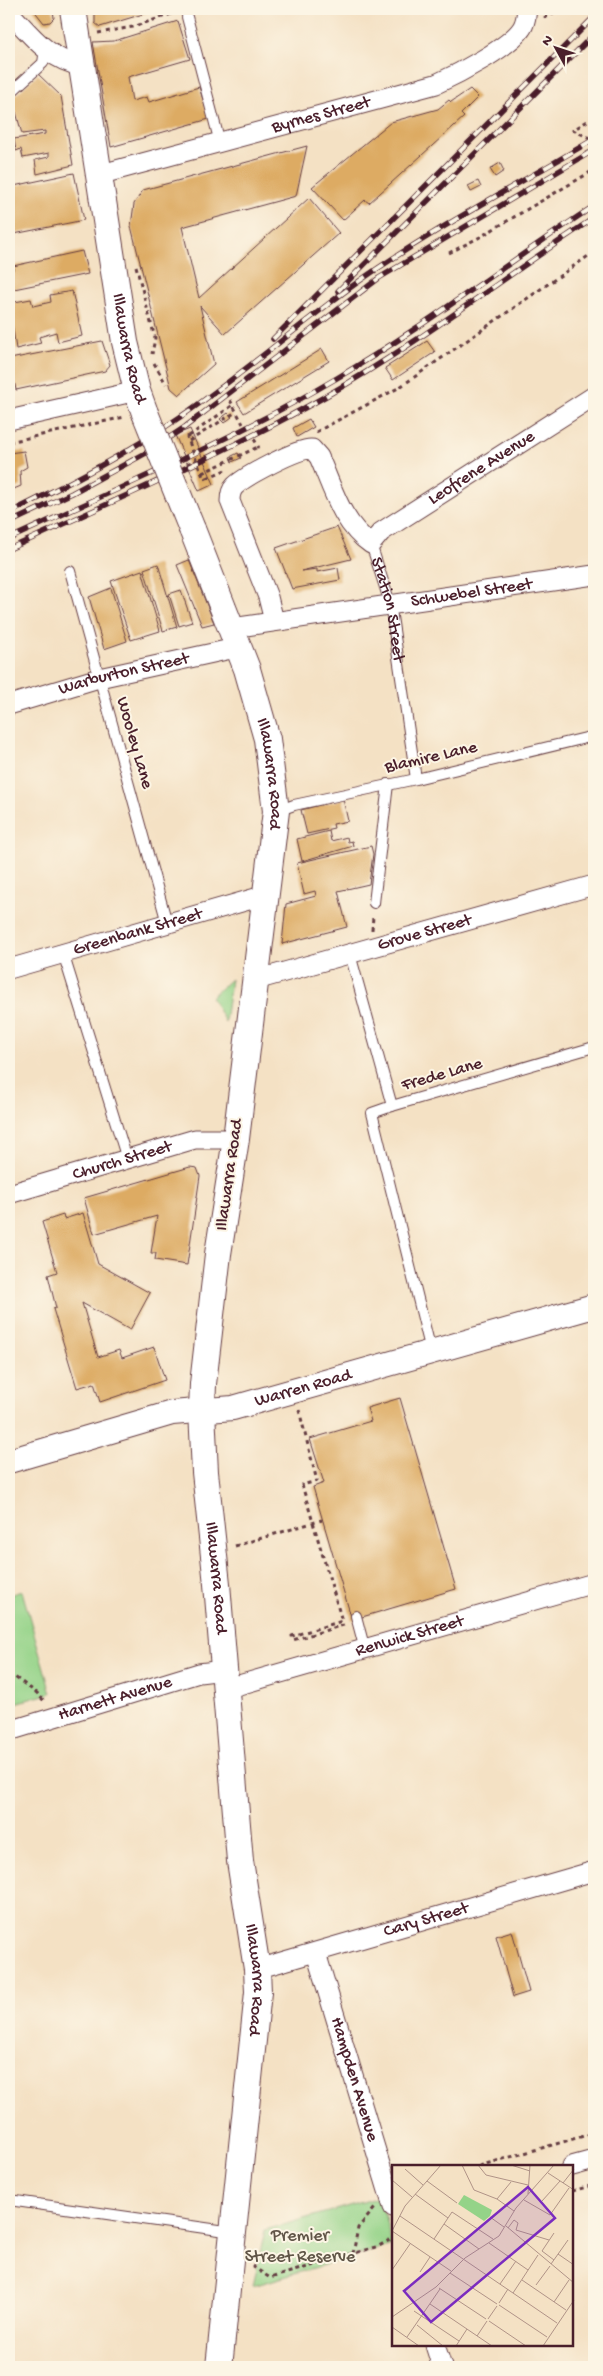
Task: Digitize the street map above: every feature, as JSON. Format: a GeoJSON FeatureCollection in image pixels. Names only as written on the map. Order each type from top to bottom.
{"type":"FeatureCollection","features":[{"type":"Feature","properties":{"kind":"main road","name":"Illawarra Road"},"geometry":{"type":"LineString","coordinates":[[73,9],[125,342],[138,407],[192,529],[236,637],[268,739],[276,811],[236,1139],[218,1254],[203,1384],[202,1411],[206,1481],[217,1584],[240,1861],[257,1969],[257,2018],[219,2367]]}},
{"type":"Feature","properties":{"kind":"street"},"geometry":{"type":"LineString","coordinates":[[9,12],[45,49],[60,60],[81,66]]}},
{"type":"Feature","properties":{"kind":"street","name":"Byrnes Street"},"geometry":{"type":"LineString","coordinates":[[98,175],[436,84],[456,75],[509,42],[516,35],[526,14]]}},
{"type":"Feature","properties":{"kind":"street","name":"Leofrene Avenue"},"geometry":{"type":"LineString","coordinates":[[371,544],[381,532],[594,396]]}},
{"type":"Feature","properties":{"kind":"street"},"geometry":{"type":"LineString","coordinates":[[9,420],[138,407]]}},
{"type":"Feature","properties":{"kind":"street","name":"Station Street"},"geometry":{"type":"LineString","coordinates":[[299,450],[307,448],[316,453],[347,522],[358,535],[371,544]]}},
{"type":"Feature","properties":{"kind":"street"},"geometry":{"type":"LineString","coordinates":[[274,621],[268,597],[231,505],[230,496],[235,486],[240,482],[299,450]]}},
{"type":"Feature","properties":{"kind":"street","name":"Schwebel Street"},"geometry":{"type":"LineString","coordinates":[[236,637],[274,621],[594,575]]}},
{"type":"Feature","properties":{"kind":"street","name":"Warburton Street"},"geometry":{"type":"LineString","coordinates":[[9,705],[236,637]]}},
{"type":"Feature","properties":{"kind":"street","name":"Grove Street"},"geometry":{"type":"LineString","coordinates":[[256,980],[594,885]]}},
{"type":"Feature","properties":{"kind":"street","name":"Greenbank Street"},"geometry":{"type":"LineString","coordinates":[[9,969],[266,895]]}},
{"type":"Feature","properties":{"kind":"street","name":"Church Street"},"geometry":{"type":"LineString","coordinates":[[9,1194],[195,1139],[236,1139]]}},
{"type":"Feature","properties":{"kind":"street","name":"Warren Road"},"geometry":{"type":"LineString","coordinates":[[9,1461],[172,1413],[224,1410],[594,1306]]}},
{"type":"Feature","properties":{"kind":"street","name":"Renwick Street"},"geometry":{"type":"LineString","coordinates":[[224,1679],[360,1652],[594,1583]]}},
{"type":"Feature","properties":{"kind":"street","name":"Harnett Avenue"},"geometry":{"type":"LineString","coordinates":[[9,1731],[199,1673],[224,1679]]}},
{"type":"Feature","properties":{"kind":"street","name":"Cary Street"},"geometry":{"type":"LineString","coordinates":[[257,1969],[594,1871]]}},
{"type":"Feature","properties":{"kind":"street","name":"Hampden Avenue"},"geometry":{"type":"LineString","coordinates":[[316,1952],[392,2204]]}},
{"type":"Feature","properties":{"kind":"street"},"geometry":{"type":"LineString","coordinates":[[573,2166],[594,2160]]}},
{"type":"Feature","properties":{"kind":"street"},"geometry":{"type":"LineString","coordinates":[[435,2346],[442,2367]]}},
{"type":"Feature","properties":{"kind":"lane"},"geometry":{"type":"LineString","coordinates":[[182,14],[220,143]]}},
{"type":"Feature","properties":{"kind":"lane"},"geometry":{"type":"LineString","coordinates":[[9,94],[43,63],[45,49]]}},
{"type":"Feature","properties":{"kind":"lane","name":"Station Street"},"geometry":{"type":"LineString","coordinates":[[371,544],[390,603],[416,778]]}},
{"type":"Feature","properties":{"kind":"lane","name":"Wooley Lane"},"geometry":{"type":"LineString","coordinates":[[70,571],[167,923]]}},
{"type":"Feature","properties":{"kind":"lane","name":"Blamire Lane"},"geometry":{"type":"LineString","coordinates":[[276,811],[294,805],[594,736]]}},
{"type":"Feature","properties":{"kind":"lane"},"geometry":{"type":"LineString","coordinates":[[374,903],[388,784]]}},
{"type":"Feature","properties":{"kind":"lane"},"geometry":{"type":"LineString","coordinates":[[63,953],[127,1159]]}},
{"type":"Feature","properties":{"kind":"lane","name":"Frede Lane"},"geometry":{"type":"LineString","coordinates":[[350,954],[392,1106],[594,1047]]}},
{"type":"Feature","properties":{"kind":"lane"},"geometry":{"type":"LineString","coordinates":[[392,1106],[372,1113],[431,1351]]}},
{"type":"Feature","properties":{"kind":"lane"},"geometry":{"type":"LineString","coordinates":[[356,1616],[360,1652]]}},
{"type":"Feature","properties":{"kind":"lane"},"geometry":{"type":"LineString","coordinates":[[9,2200],[234,2233]]}},
{"type":"Feature","properties":{"kind":"path"},"geometry":{"type":"LineString","coordinates":[[91,32],[104,33],[182,14]]}},
{"type":"Feature","properties":{"kind":"path"},"geometry":{"type":"LineString","coordinates":[[594,117],[572,130],[594,140]]}},
{"type":"Feature","properties":{"kind":"path"},"geometry":{"type":"LineString","coordinates":[[449,252],[480,237],[594,170]]}},
{"type":"Feature","properties":{"kind":"path"},"geometry":{"type":"LineString","coordinates":[[299,450],[304,439],[400,387],[594,252]]}},
{"type":"Feature","properties":{"kind":"path"},"geometry":{"type":"LineString","coordinates":[[134,262],[155,338],[151,355]]}},
{"type":"Feature","properties":{"kind":"path"},"geometry":{"type":"LineString","coordinates":[[154,363],[166,384]]}},
{"type":"Feature","properties":{"kind":"path"},"geometry":{"type":"LineString","coordinates":[[230,400],[243,424]]}},
{"type":"Feature","properties":{"kind":"path"},"geometry":{"type":"LineString","coordinates":[[207,478],[204,479],[187,438],[232,404]]}},
{"type":"Feature","properties":{"kind":"path"},"geometry":{"type":"LineString","coordinates":[[9,442],[138,407]]}},
{"type":"Feature","properties":{"kind":"path"},"geometry":{"type":"LineString","coordinates":[[189,441],[236,412]]}},
{"type":"Feature","properties":{"kind":"path"},"geometry":{"type":"LineString","coordinates":[[202,473],[258,447]]}},
{"type":"Feature","properties":{"kind":"path"},"geometry":{"type":"LineString","coordinates":[[370,948],[374,903]]}},
{"type":"Feature","properties":{"kind":"path"},"geometry":{"type":"LineString","coordinates":[[295,1390],[317,1481],[302,1485],[342,1621],[292,1636],[293,1640],[347,1624],[360,1652]]}},
{"type":"Feature","properties":{"kind":"path"},"geometry":{"type":"LineString","coordinates":[[227,1549],[322,1520]]}},
{"type":"Feature","properties":{"kind":"path"},"geometry":{"type":"LineString","coordinates":[[9,1673],[37,1693],[59,1717]]}},
{"type":"Feature","properties":{"kind":"path"},"geometry":{"type":"LineString","coordinates":[[482,2165],[594,2133]]}},
{"type":"Feature","properties":{"kind":"path"},"geometry":{"type":"LineString","coordinates":[[573,2191],[594,2185]]}},
{"type":"Feature","properties":{"kind":"path"},"geometry":{"type":"LineString","coordinates":[[353,2254],[358,2228],[371,2210],[392,2204]]}},
{"type":"Feature","properties":{"kind":"path"},"geometry":{"type":"LineString","coordinates":[[252,2266],[270,2278],[382,2245],[392,2239]]}},
{"type":"Feature","properties":{"kind":"green space"},"geometry":{"type":"Polygon","coordinates":[[[231,979],[225,1022],[211,997],[231,979]]]}},
{"type":"Feature","properties":{"kind":"green space"},"geometry":{"type":"Polygon","coordinates":[[[22,1591],[51,1693],[9,1705],[9,1595],[22,1591]]]}},
{"type":"Feature","properties":{"kind":"green space","name":"Premier Street Reserve"},"geometry":{"type":"Polygon","coordinates":[[[380,2197],[392,2245],[253,2286],[265,2230],[380,2197]]]}},
{"type":"Feature","properties":{"kind":"building"},"geometry":{"type":"Polygon","coordinates":[[[33,9],[53,9],[54,18],[50,22],[44,23],[33,9]]]}},
{"type":"Feature","properties":{"kind":"building"},"geometry":{"type":"Polygon","coordinates":[[[95,9],[152,9],[153,11],[100,27],[95,23],[95,9]]]}},
{"type":"Feature","properties":{"kind":"building"},"geometry":{"type":"Polygon","coordinates":[[[178,21],[190,59],[128,77],[132,101],[147,97],[149,102],[199,87],[209,119],[111,147],[93,42],[114,41],[178,21]]]}},
{"type":"Feature","properties":{"kind":"building"},"geometry":{"type":"Polygon","coordinates":[[[38,74],[61,96],[73,165],[37,174],[35,160],[49,157],[49,153],[23,158],[21,149],[16,151],[14,139],[45,134],[45,131],[22,134],[16,112],[9,114],[9,101],[38,74]]]}},
{"type":"Feature","properties":{"kind":"building"},"geometry":{"type":"Polygon","coordinates":[[[470,89],[478,97],[461,114],[464,117],[369,203],[365,200],[343,220],[312,187],[391,122],[438,109],[449,100],[451,102],[470,89]]]}},
{"type":"Feature","properties":{"kind":"building"},"geometry":{"type":"Polygon","coordinates":[[[307,146],[296,196],[182,227],[199,298],[309,198],[339,233],[225,334],[200,306],[214,364],[179,395],[171,388],[131,226],[134,204],[143,190],[307,146]]]}},
{"type":"Feature","properties":{"kind":"building"},"geometry":{"type":"Polygon","coordinates":[[[500,163],[504,171],[495,177],[490,169],[500,163]]]}},
{"type":"Feature","properties":{"kind":"building"},"geometry":{"type":"Polygon","coordinates":[[[74,173],[84,220],[9,235],[9,187],[74,173]]]}},
{"type":"Feature","properties":{"kind":"building"},"geometry":{"type":"Polygon","coordinates":[[[478,181],[481,187],[471,192],[468,186],[478,181]]]}},
{"type":"Feature","properties":{"kind":"building"},"geometry":{"type":"Polygon","coordinates":[[[82,251],[88,274],[9,290],[9,270],[14,269],[13,266],[82,251]]]}},
{"type":"Feature","properties":{"kind":"building"},"geometry":{"type":"Polygon","coordinates":[[[72,291],[82,336],[58,342],[56,332],[39,337],[41,343],[16,349],[9,303],[31,299],[33,306],[51,302],[50,295],[72,291]]]}},
{"type":"Feature","properties":{"kind":"building"},"geometry":{"type":"Polygon","coordinates":[[[102,341],[110,365],[105,371],[16,390],[10,359],[102,341]]]}},
{"type":"Feature","properties":{"kind":"building"},"geometry":{"type":"Polygon","coordinates":[[[427,341],[435,352],[393,380],[385,368],[427,341]]]}},
{"type":"Feature","properties":{"kind":"building"},"geometry":{"type":"Polygon","coordinates":[[[322,349],[329,361],[244,413],[237,402],[322,349]]]}},
{"type":"Feature","properties":{"kind":"building"},"geometry":{"type":"Polygon","coordinates":[[[228,413],[232,417],[224,423],[220,419],[228,413]]]}},
{"type":"Feature","properties":{"kind":"building"},"geometry":{"type":"Polygon","coordinates":[[[309,419],[314,427],[297,437],[293,428],[309,419]]]}},
{"type":"Feature","properties":{"kind":"building"},"geometry":{"type":"Polygon","coordinates":[[[190,429],[214,484],[199,491],[175,435],[190,429]]]}},
{"type":"Feature","properties":{"kind":"building"},"geometry":{"type":"Polygon","coordinates":[[[24,451],[27,467],[20,471],[21,486],[9,491],[9,453],[24,451]]]}},
{"type":"Feature","properties":{"kind":"building"},"geometry":{"type":"Polygon","coordinates":[[[238,453],[241,458],[232,462],[230,457],[238,453]]]}},
{"type":"Feature","properties":{"kind":"building"},"geometry":{"type":"Polygon","coordinates":[[[337,527],[351,559],[301,571],[317,569],[317,572],[338,568],[340,580],[292,589],[276,548],[337,527]]]}},
{"type":"Feature","properties":{"kind":"building"},"geometry":{"type":"Polygon","coordinates":[[[189,560],[214,623],[202,626],[177,565],[189,560]]]}},
{"type":"Feature","properties":{"kind":"building"},"geometry":{"type":"Polygon","coordinates":[[[158,564],[177,627],[163,631],[144,569],[158,564]]]}},
{"type":"Feature","properties":{"kind":"building"},"geometry":{"type":"Polygon","coordinates":[[[142,570],[160,631],[131,640],[111,581],[142,570]]]}},
{"type":"Feature","properties":{"kind":"building"},"geometry":{"type":"Polygon","coordinates":[[[111,588],[127,641],[104,649],[89,597],[111,588]]]}},
{"type":"Feature","properties":{"kind":"building"},"geometry":{"type":"Polygon","coordinates":[[[181,590],[192,622],[179,626],[169,594],[181,590]]]}},
{"type":"Feature","properties":{"kind":"building"},"geometry":{"type":"Polygon","coordinates":[[[343,799],[348,821],[333,824],[334,828],[307,834],[301,810],[343,799]]]}},
{"type":"Feature","properties":{"kind":"building"},"geometry":{"type":"Polygon","coordinates":[[[329,831],[331,841],[347,837],[348,842],[352,841],[353,846],[302,861],[297,839],[329,831]]]}},
{"type":"Feature","properties":{"kind":"building"},"geometry":{"type":"Polygon","coordinates":[[[371,846],[373,854],[369,884],[338,891],[347,927],[282,944],[286,904],[316,896],[315,891],[304,894],[297,863],[371,846]]]}},
{"type":"Feature","properties":{"kind":"building"},"geometry":{"type":"Polygon","coordinates":[[[190,1167],[197,1168],[200,1176],[187,1265],[155,1260],[156,1253],[151,1253],[157,1216],[94,1234],[84,1198],[190,1167]]]}},
{"type":"Feature","properties":{"kind":"building"},"geometry":{"type":"Polygon","coordinates":[[[83,1213],[98,1264],[150,1293],[130,1330],[82,1303],[98,1357],[119,1350],[122,1358],[154,1347],[165,1380],[100,1402],[94,1383],[77,1388],[53,1309],[56,1308],[48,1275],[57,1272],[42,1222],[63,1215],[64,1219],[83,1213]]]}},
{"type":"Feature","properties":{"kind":"building"},"geometry":{"type":"Polygon","coordinates":[[[400,1398],[456,1589],[352,1620],[313,1487],[324,1483],[310,1439],[371,1421],[367,1408],[400,1398]]]}},
{"type":"Feature","properties":{"kind":"building"},"geometry":{"type":"Polygon","coordinates":[[[512,1931],[529,1992],[513,1997],[496,1936],[512,1931]]]}},
{"type":"Feature","properties":{"kind":"railway"},"geometry":{"type":"LineString","coordinates":[[273,339],[594,17]]}},
{"type":"Feature","properties":{"kind":"railway"},"geometry":{"type":"LineString","coordinates":[[338,291],[594,34]]}},
{"type":"Feature","properties":{"kind":"railway"},"geometry":{"type":"LineString","coordinates":[[9,513],[96,468],[160,431],[226,384],[336,298],[386,263],[445,226],[594,139]]}},
{"type":"Feature","properties":{"kind":"railway"},"geometry":{"type":"LineString","coordinates":[[9,523],[72,493],[146,453],[185,427],[379,278],[594,150]]}},
{"type":"Feature","properties":{"kind":"railway"},"geometry":{"type":"LineString","coordinates":[[9,539],[175,463],[297,401],[403,337],[594,206]]}},
{"type":"Feature","properties":{"kind":"railway"},"geometry":{"type":"LineString","coordinates":[[9,549],[209,457],[326,396],[361,376],[428,332],[594,218]]}}]}
